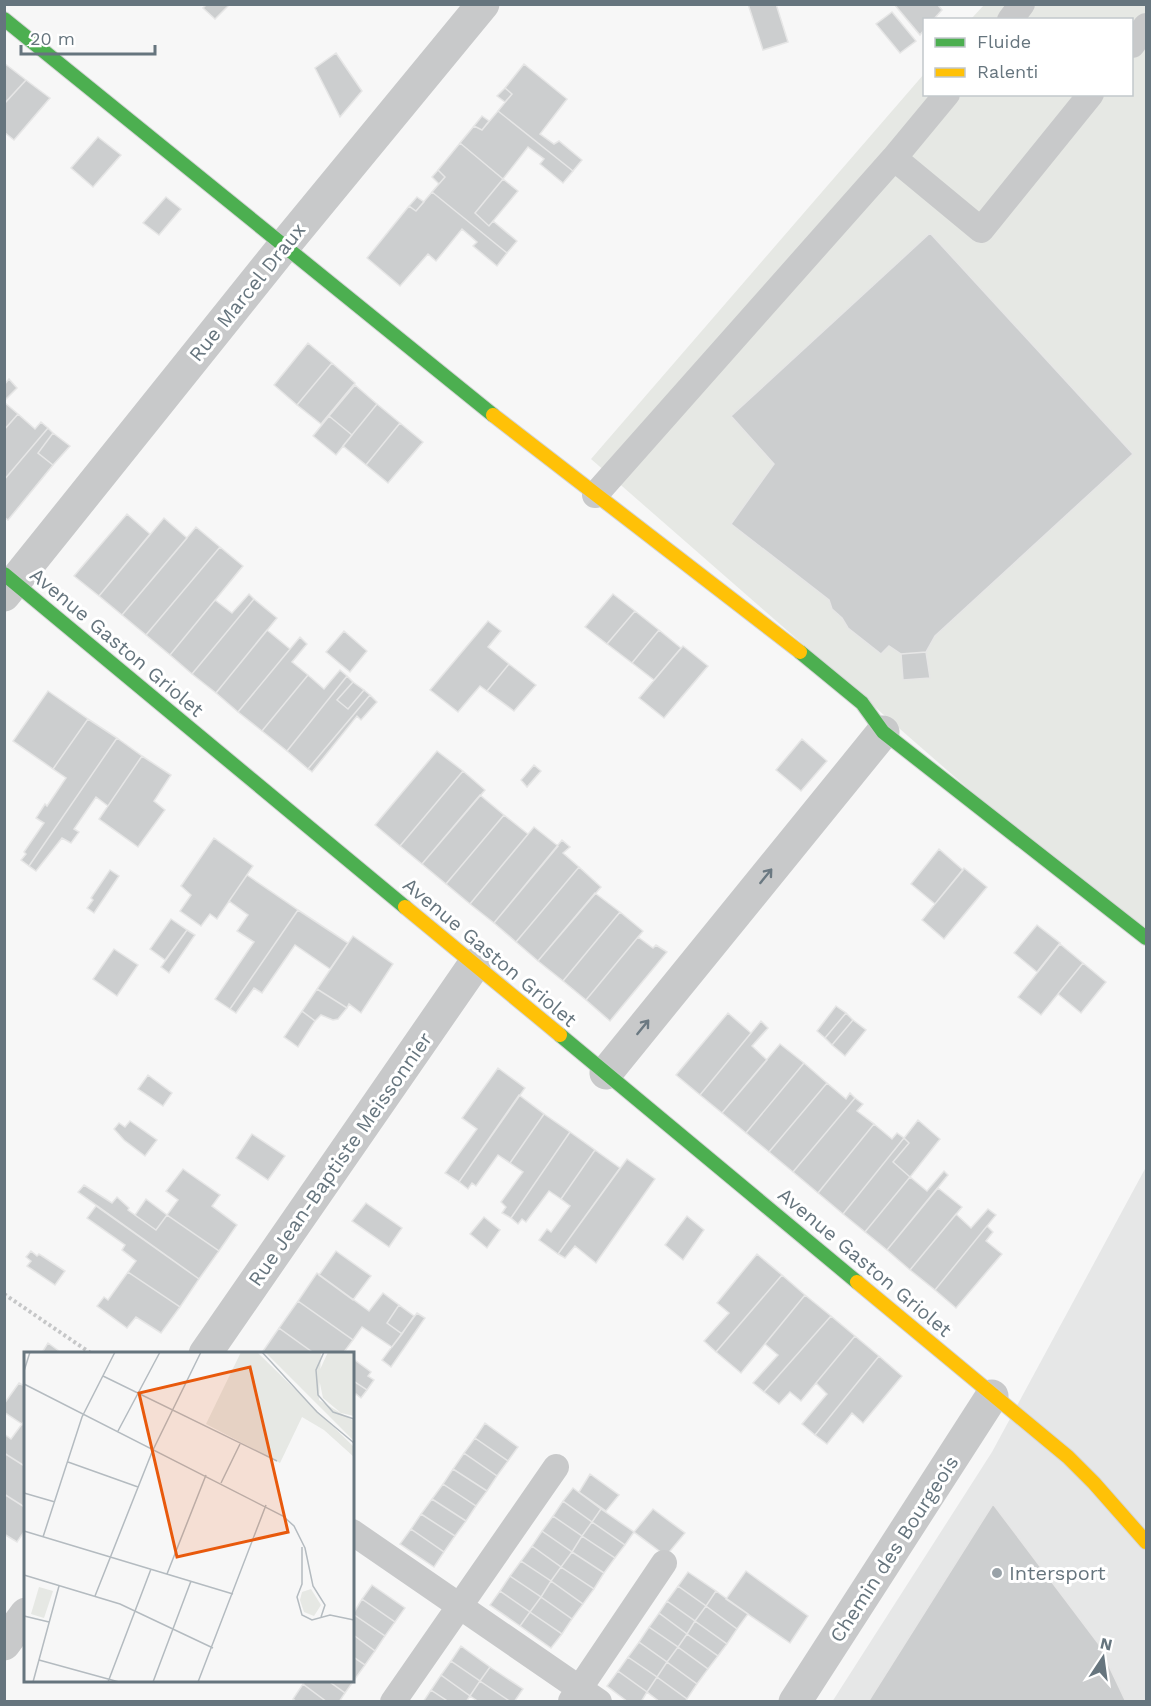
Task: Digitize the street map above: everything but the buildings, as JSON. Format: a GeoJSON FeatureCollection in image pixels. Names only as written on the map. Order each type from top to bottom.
{"type":"FeatureCollection","features":[{"type":"Feature","properties":{"kind":"street","name":"Rue Marcel Draux"},"geometry":{"type":"LineString","coordinates":[[8,584],[483,4]]}},
{"type":"Feature","properties":{"kind":"street"},"geometry":{"type":"LineString","coordinates":[[4,19],[464,393],[848,690],[862,702],[883,732],[1146,938]]}},
{"type":"Feature","properties":{"kind":"street","name":"Avenue Gaston Griolet"},"geometry":{"type":"LineString","coordinates":[[8,584],[606,1073],[1059,1450],[1094,1483],[1146,1542]]}},
{"type":"Feature","properties":{"kind":"street"},"geometry":{"type":"LineString","coordinates":[[606,1073],[883,732]]}},
{"type":"Feature","properties":{"kind":"street","name":"Rue Jean-Baptiste Meissonnier"},"geometry":{"type":"LineString","coordinates":[[206,1352],[474,965]]}},
{"type":"Feature","properties":{"kind":"street","name":"Chemin des Bourgeois"},"geometry":{"type":"LineString","coordinates":[[795,1701],[992,1396]]}},
{"type":"Feature","properties":{"kind":"street"},"geometry":{"type":"LineString","coordinates":[[4,1644],[24,1617]]}},
{"type":"Feature","properties":{"kind":"lane"},"geometry":{"type":"LineString","coordinates":[[1012,18],[1022,4]]}},
{"type":"Feature","properties":{"kind":"lane"},"geometry":{"type":"LineString","coordinates":[[1133,42],[1146,26]]}},
{"type":"Feature","properties":{"kind":"lane"},"geometry":{"type":"LineString","coordinates":[[595,495],[894,158],[945,96]]}},
{"type":"Feature","properties":{"kind":"lane"},"geometry":{"type":"LineString","coordinates":[[894,158],[981,230],[1089,96]]}},
{"type":"Feature","properties":{"kind":"lane"},"geometry":{"type":"LineString","coordinates":[[393,1701],[556,1467]]}},
{"type":"Feature","properties":{"kind":"lane"},"geometry":{"type":"LineString","coordinates":[[354,1533],[459,1605],[583,1697],[664,1563]]}},
{"type":"Feature","properties":{"kind":"path"},"geometry":{"type":"LineString","coordinates":[[4,1294],[91,1352]]}},
{"type":"Feature","properties":{"kind":"shaded area"},"geometry":{"type":"Polygon","coordinates":[[[984,5],[1146,5],[1146,944],[591,459],[923,75],[923,96],[1133,96],[1133,18],[972,18],[984,5]]]}},
{"type":"Feature","properties":{"kind":"shaded area"},"geometry":{"type":"Polygon","coordinates":[[[1146,1167],[1146,1701],[832,1702],[992,1452],[1146,1167]]]}},
{"type":"Feature","properties":{"kind":"traffic: fast"},"geometry":{"type":"LineString","coordinates":[[4,19],[493,415]]}},
{"type":"Feature","properties":{"kind":"traffic: fast"},"geometry":{"type":"LineString","coordinates":[[4,574],[405,907]]}},
{"type":"Feature","properties":{"kind":"traffic: fast"},"geometry":{"type":"LineString","coordinates":[[800,652],[862,703],[883,732],[1146,938]]}},
{"type":"Feature","properties":{"kind":"traffic: fast"},"geometry":{"type":"LineString","coordinates":[[560,1035],[857,1282]]}},
{"type":"Feature","properties":{"kind":"traffic: slow"},"geometry":{"type":"LineString","coordinates":[[493,415],[800,652]]}},
{"type":"Feature","properties":{"kind":"traffic: slow"},"geometry":{"type":"LineString","coordinates":[[405,907],[560,1035]]}},
{"type":"Feature","properties":{"kind":"traffic: slow"},"geometry":{"type":"LineString","coordinates":[[857,1282],[1068,1457],[1146,1542]]}},
{"type":"Feature","properties":{"kind":"place","name":"Intersport"},"geometry":{"type":"Point","coordinates":[997,1573]}}]}
